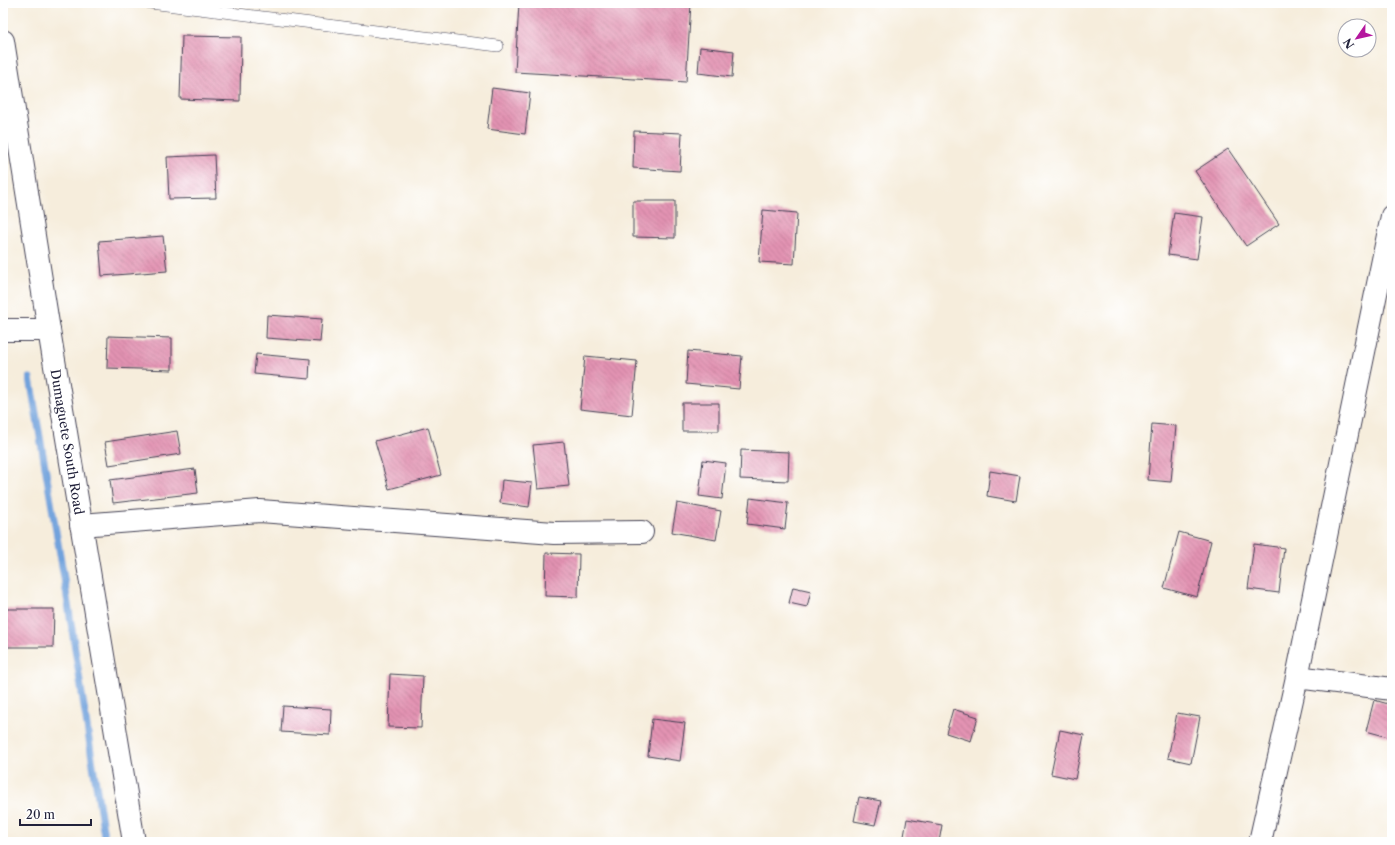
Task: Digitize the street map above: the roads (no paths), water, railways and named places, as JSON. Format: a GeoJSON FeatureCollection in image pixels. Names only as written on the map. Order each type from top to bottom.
{"type":"FeatureCollection","features":[{"type":"Feature","properties":{"kind":"main road","name":"Dumaguete South Road"},"geometry":{"type":"LineString","coordinates":[[3,41],[49,330],[134,842]]}},
{"type":"Feature","properties":{"kind":"main road"},"geometry":{"type":"LineString","coordinates":[[1260,842],[1297,677],[1392,216]]}},
{"type":"Feature","properties":{"kind":"main road"},"geometry":{"type":"LineString","coordinates":[[3,330],[49,330]]}},
{"type":"Feature","properties":{"kind":"main road"},"geometry":{"type":"LineString","coordinates":[[81,525],[260,511],[554,533],[642,532]]}},
{"type":"Feature","properties":{"kind":"main road"},"geometry":{"type":"LineString","coordinates":[[1297,677],[1392,689]]}},
{"type":"Feature","properties":{"kind":"lane"},"geometry":{"type":"LineString","coordinates":[[150,3],[498,46]]}},
{"type":"Feature","properties":{"kind":"waterway"},"geometry":{"type":"LineString","coordinates":[[30,378],[64,578],[105,842]]}}]}
